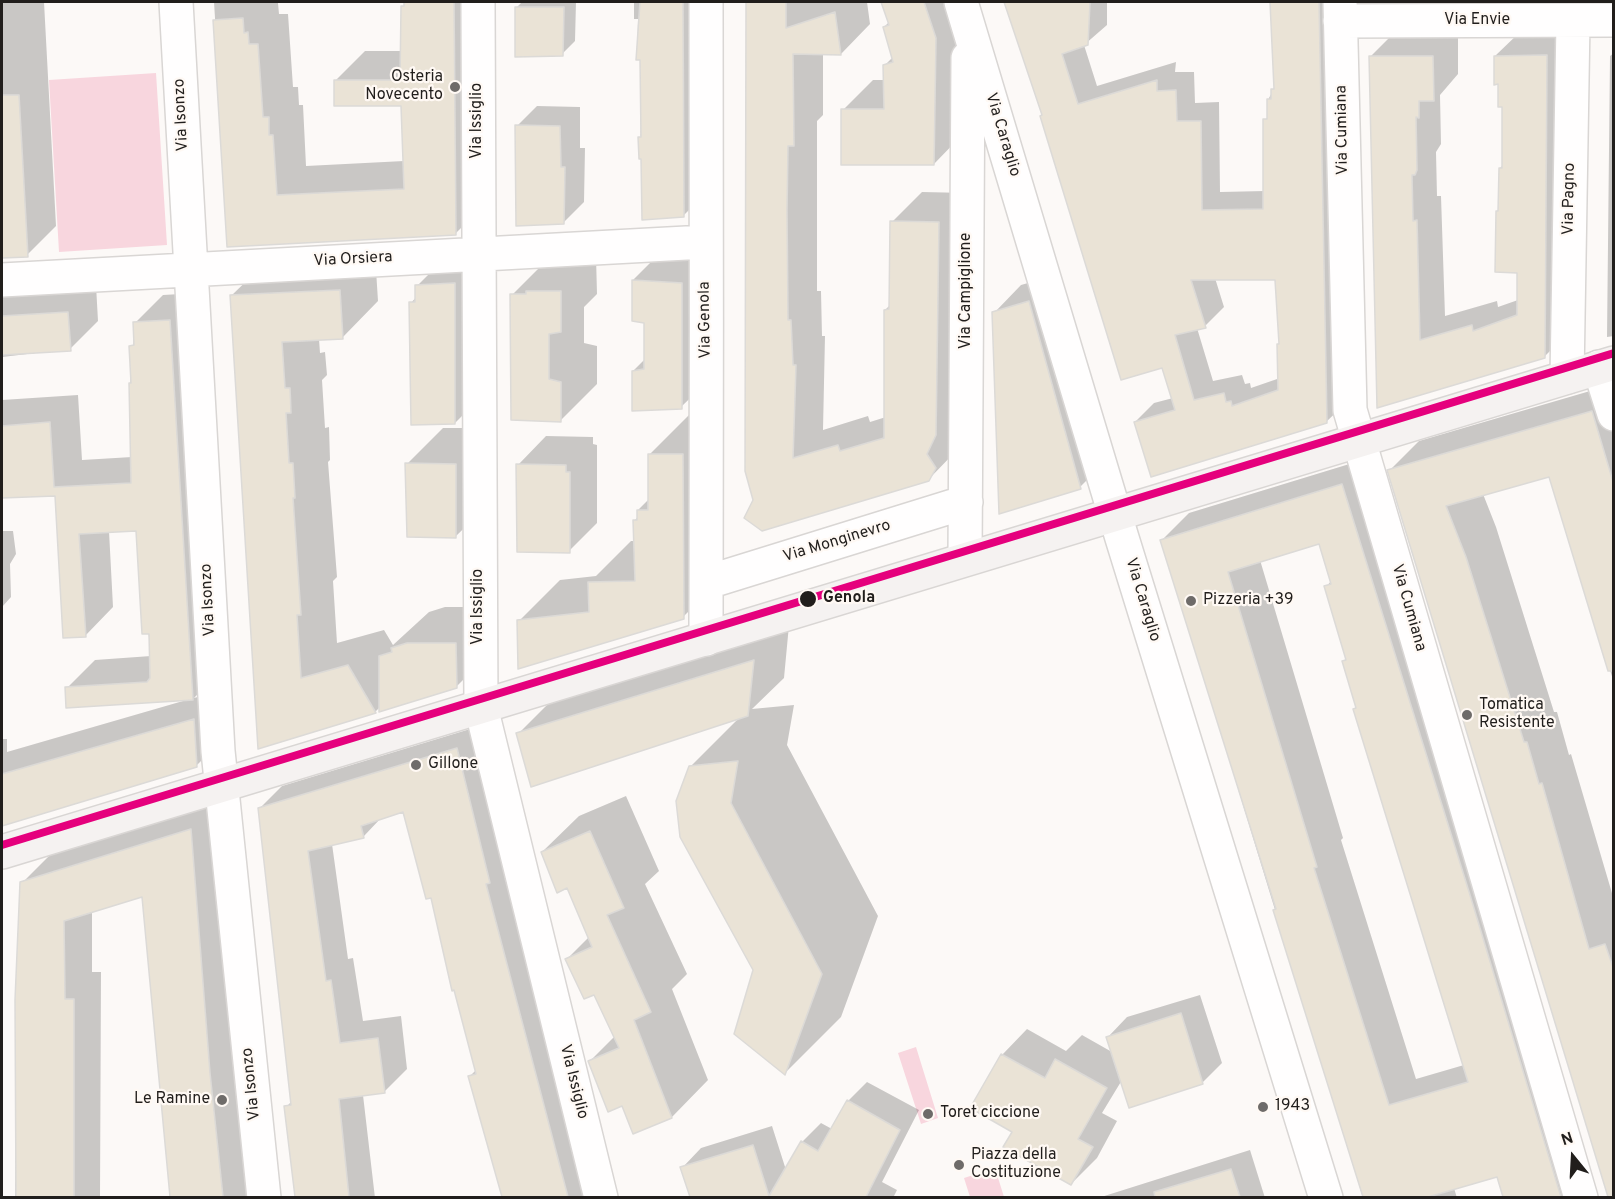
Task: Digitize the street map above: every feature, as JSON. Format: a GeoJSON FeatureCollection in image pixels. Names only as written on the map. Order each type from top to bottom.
{"type":"FeatureCollection","features":[{"type":"Feature","properties":{"kind":"street","name":"Via Isonzo"},"geometry":{"type":"LineString","coordinates":[[176,2],[221,786],[264,1197]]}},
{"type":"Feature","properties":{"kind":"street","name":"Via Issiglio"},"geometry":{"type":"LineString","coordinates":[[478,2],[482,707],[601,1197]]}},
{"type":"Feature","properties":{"kind":"street","name":"Via Genola"},"geometry":{"type":"LineString","coordinates":[[706,2],[705,242],[708,582],[706,639]]}},
{"type":"Feature","properties":{"kind":"street","name":"Via Envie"},"geometry":{"type":"LineString","coordinates":[[1340,11],[1573,21],[1614,20]]}},
{"type":"Feature","properties":{"kind":"street","name":"Via Cumiana"},"geometry":{"type":"LineString","coordinates":[[1340,11],[1350,410],[1581,1197]]}},
{"type":"Feature","properties":{"kind":"street","name":"Via Campiglione"},"geometry":{"type":"LineString","coordinates":[[964,12],[965,558]]}},
{"type":"Feature","properties":{"kind":"street","name":"Via Caraglio"},"geometry":{"type":"LineString","coordinates":[[964,12],[1115,513],[1326,1197]]}},
{"type":"Feature","properties":{"kind":"street","name":"Via Pagno"},"geometry":{"type":"LineString","coordinates":[[1567,377],[1573,21]]}},
{"type":"Feature","properties":{"kind":"street","name":"Via Orsiera"},"geometry":{"type":"LineString","coordinates":[[2,280],[705,242]]}},
{"type":"Feature","properties":{"kind":"street"},"geometry":{"type":"LineString","coordinates":[[2,852],[1606,365],[1614,414]]}},
{"type":"Feature","properties":{"kind":"street","name":"Via Monginevro"},"geometry":{"type":"LineString","coordinates":[[708,582],[966,502]]}},
{"type":"Feature","properties":{"kind":"shaded area"},"geometry":{"type":"Polygon","coordinates":[[[156,73],[167,245],[59,252],[49,80],[156,73]]]}},
{"type":"Feature","properties":{"kind":"shaded area"},"geometry":{"type":"Polygon","coordinates":[[[916,1047],[938,1118],[921,1124],[898,1053],[916,1047]]]}},
{"type":"Feature","properties":{"kind":"shaded area"},"geometry":{"type":"Polygon","coordinates":[[[995,1168],[1004,1197],[970,1197],[964,1178],[995,1168]]]}},
{"type":"Feature","properties":{"kind":"building"},"geometry":{"type":"Polygon","coordinates":[[[404,2],[454,2],[456,235],[227,247],[213,20],[243,18],[244,33],[248,32],[249,44],[258,44],[263,117],[269,117],[269,135],[273,135],[277,195],[404,189],[401,106],[334,106],[334,80],[400,80],[401,6],[404,6],[404,2]]]}},
{"type":"Feature","properties":{"kind":"building"},"geometry":{"type":"Polygon","coordinates":[[[640,2],[683,2],[684,217],[642,220],[641,159],[639,159],[638,137],[641,137],[640,60],[636,60],[640,2]]]}},
{"type":"Feature","properties":{"kind":"building"},"geometry":{"type":"Polygon","coordinates":[[[746,2],[786,2],[786,28],[835,12],[841,55],[793,54],[794,146],[788,146],[787,210],[788,320],[791,320],[793,365],[796,365],[793,458],[838,445],[840,451],[884,438],[884,310],[889,309],[890,221],[939,222],[936,435],[927,454],[936,468],[929,481],[762,531],[744,518],[753,500],[745,471],[746,2]]]}},
{"type":"Feature","properties":{"kind":"building"},"geometry":{"type":"Polygon","coordinates":[[[881,2],[924,2],[936,38],[934,165],[841,165],[841,109],[884,109],[883,65],[893,62],[883,27],[889,25],[881,2]]]}},
{"type":"Feature","properties":{"kind":"building"},"geometry":{"type":"Polygon","coordinates":[[[1004,2],[1090,2],[1088,45],[1062,54],[1078,104],[1157,80],[1157,91],[1176,90],[1177,121],[1201,121],[1202,210],[1263,209],[1263,119],[1267,119],[1267,99],[1271,99],[1271,89],[1274,89],[1270,2],[1319,2],[1327,423],[1151,477],[1134,422],[1175,410],[1162,368],[1121,380],[1040,116],[1042,115],[1004,2]],[[1191,280],[1206,328],[1175,335],[1194,400],[1224,393],[1226,402],[1231,401],[1232,406],[1278,390],[1277,344],[1279,344],[1275,280],[1191,280]]]}},
{"type":"Feature","properties":{"kind":"building"},"geometry":{"type":"Polygon","coordinates":[[[515,7],[564,7],[563,56],[515,57],[515,7]]]}},
{"type":"Feature","properties":{"kind":"building"},"geometry":{"type":"Polygon","coordinates":[[[1547,55],[1545,358],[1377,408],[1369,56],[1433,56],[1434,101],[1419,101],[1419,118],[1416,117],[1417,170],[1415,175],[1412,175],[1413,221],[1417,220],[1420,340],[1472,325],[1473,331],[1517,315],[1517,273],[1495,272],[1496,211],[1498,211],[1499,168],[1502,168],[1502,107],[1498,107],[1498,84],[1494,85],[1494,56],[1547,55]]]}},
{"type":"Feature","properties":{"kind":"building"},"geometry":{"type":"Polygon","coordinates":[[[2,95],[19,95],[28,257],[2,258],[2,95]]]}},
{"type":"Feature","properties":{"kind":"building"},"geometry":{"type":"Polygon","coordinates":[[[515,125],[560,126],[561,167],[565,167],[564,224],[516,226],[515,125]]]}},
{"type":"Feature","properties":{"kind":"building"},"geometry":{"type":"Polygon","coordinates":[[[632,280],[682,283],[682,409],[632,411],[632,371],[644,369],[644,323],[632,321],[632,280]]]}},
{"type":"Feature","properties":{"kind":"building"},"geometry":{"type":"Polygon","coordinates":[[[455,283],[455,424],[411,425],[409,302],[415,302],[415,285],[455,283]]]}},
{"type":"Feature","properties":{"kind":"building"},"geometry":{"type":"Polygon","coordinates":[[[340,290],[343,339],[282,342],[285,388],[290,388],[291,413],[286,413],[289,463],[293,463],[295,498],[293,498],[301,615],[297,615],[301,678],[348,665],[376,713],[258,749],[230,295],[340,290]]]}},
{"type":"Feature","properties":{"kind":"building"},"geometry":{"type":"Polygon","coordinates":[[[526,291],[561,291],[561,332],[549,334],[549,379],[561,382],[561,422],[511,420],[510,294],[526,294],[526,291]]]}},
{"type":"Feature","properties":{"kind":"building"},"geometry":{"type":"Polygon","coordinates":[[[1029,301],[1081,489],[999,514],[992,312],[1029,301]]]}},
{"type":"Feature","properties":{"kind":"building"},"geometry":{"type":"Polygon","coordinates":[[[68,312],[71,351],[2,355],[2,316],[68,312]]]}},
{"type":"Feature","properties":{"kind":"building"},"geometry":{"type":"Polygon","coordinates":[[[170,320],[193,700],[66,708],[65,687],[147,682],[150,678],[149,634],[142,634],[136,531],[79,534],[86,637],[63,638],[55,496],[2,498],[2,426],[50,422],[54,487],[131,483],[129,346],[134,345],[133,322],[170,320]]]}},
{"type":"Feature","properties":{"kind":"building"},"geometry":{"type":"Polygon","coordinates":[[[1592,411],[1614,485],[1614,671],[1608,671],[1549,477],[1446,506],[1466,557],[1524,742],[1527,742],[1539,784],[1542,783],[1589,949],[1605,944],[1614,970],[1614,1197],[1608,1197],[1387,470],[1592,411]]]}},
{"type":"Feature","properties":{"kind":"building"},"geometry":{"type":"Polygon","coordinates":[[[648,454],[683,454],[684,619],[518,669],[517,620],[589,612],[588,582],[635,581],[633,520],[637,520],[637,510],[648,510],[648,454]]]}},
{"type":"Feature","properties":{"kind":"building"},"geometry":{"type":"Polygon","coordinates":[[[405,463],[456,464],[456,538],[407,537],[405,463]]]}},
{"type":"Feature","properties":{"kind":"building"},"geometry":{"type":"Polygon","coordinates":[[[516,464],[566,465],[566,472],[570,472],[570,553],[517,552],[516,464]]]}},
{"type":"Feature","properties":{"kind":"building"},"geometry":{"type":"Polygon","coordinates":[[[1342,484],[1561,1197],[1503,1197],[1497,1177],[1428,1197],[1363,1197],[1273,910],[1276,909],[1160,540],[1342,484]],[[1319,544],[1228,572],[1317,867],[1314,868],[1389,1105],[1468,1082],[1353,709],[1356,708],[1342,661],[1346,660],[1324,586],[1331,584],[1319,544]]]}},
{"type":"Feature","properties":{"kind":"building"},"geometry":{"type":"Polygon","coordinates":[[[407,643],[456,643],[457,688],[379,712],[379,656],[392,652],[391,648],[407,643]]]}},
{"type":"Feature","properties":{"kind":"building"},"geometry":{"type":"Polygon","coordinates":[[[754,660],[748,716],[531,787],[516,733],[754,660]]]}},
{"type":"Feature","properties":{"kind":"building"},"geometry":{"type":"Polygon","coordinates":[[[194,719],[197,767],[2,826],[2,774],[194,719]]]}},
{"type":"Feature","properties":{"kind":"building"},"geometry":{"type":"Polygon","coordinates":[[[457,748],[490,883],[486,884],[568,1197],[502,1197],[468,1076],[476,1074],[454,990],[452,991],[431,898],[426,899],[403,812],[361,826],[364,838],[308,851],[326,981],[331,980],[340,1043],[378,1038],[385,1093],[339,1099],[349,1197],[295,1197],[284,1106],[291,1105],[258,808],[457,748]]]}},
{"type":"Feature","properties":{"kind":"building"},"geometry":{"type":"Polygon","coordinates":[[[738,761],[731,803],[822,974],[785,1075],[734,1034],[753,970],[680,837],[676,801],[689,766],[738,761]]]}},
{"type":"Feature","properties":{"kind":"building"},"geometry":{"type":"Polygon","coordinates":[[[191,829],[210,1073],[223,1197],[170,1197],[142,897],[64,921],[65,999],[74,999],[74,1197],[16,1197],[15,1000],[20,882],[191,829]]]}},
{"type":"Feature","properties":{"kind":"building"},"geometry":{"type":"Polygon","coordinates":[[[590,831],[624,908],[607,915],[651,1012],[634,1020],[672,1118],[633,1134],[622,1106],[608,1112],[588,1061],[619,1048],[594,995],[584,999],[565,959],[592,947],[567,888],[557,893],[541,852],[590,831]]]}},
{"type":"Feature","properties":{"kind":"building"},"geometry":{"type":"Polygon","coordinates":[[[1181,1013],[1203,1084],[1129,1108],[1106,1037],[1181,1013]]]}},
{"type":"Feature","properties":{"kind":"building"},"geometry":{"type":"Polygon","coordinates":[[[1001,1054],[1045,1078],[1055,1059],[1107,1088],[1078,1139],[1093,1147],[1071,1185],[1003,1147],[1012,1132],[970,1108],[1001,1054]]]}},
{"type":"Feature","properties":{"kind":"building"},"geometry":{"type":"Polygon","coordinates":[[[847,1100],[900,1130],[866,1197],[690,1197],[680,1167],[753,1145],[769,1196],[801,1141],[818,1151],[847,1100]]]}},
{"type":"Feature","properties":{"kind":"building"},"geometry":{"type":"Polygon","coordinates":[[[1231,1169],[1240,1197],[1155,1197],[1154,1192],[1231,1169]]]}},
{"type":"Feature","properties":{"kind":"transit line"},"geometry":{"type":"LineString","coordinates":[[2,845],[1614,353]]}},
{"type":"Feature","properties":{"kind":"place","name":"Osteria Novecento"},"geometry":{"type":"Point","coordinates":[455,87]}},
{"type":"Feature","properties":{"kind":"place","name":"Genola"},"geometry":{"type":"Point","coordinates":[808,599]}},
{"type":"Feature","properties":{"kind":"place","name":"Pizzeria +39"},"geometry":{"type":"Point","coordinates":[1191,601]}},
{"type":"Feature","properties":{"kind":"place","name":"Tomatica Resistente"},"geometry":{"type":"Point","coordinates":[1467,715]}},
{"type":"Feature","properties":{"kind":"place","name":"Gillone"},"geometry":{"type":"Point","coordinates":[416,765]}},
{"type":"Feature","properties":{"kind":"place","name":"Le Ramine"},"geometry":{"type":"Point","coordinates":[222,1100]}},
{"type":"Feature","properties":{"kind":"place","name":"1943"},"geometry":{"type":"Point","coordinates":[1263,1107]}},
{"type":"Feature","properties":{"kind":"place","name":"Toret ciccione"},"geometry":{"type":"Point","coordinates":[928,1114]}},
{"type":"Feature","properties":{"kind":"place","name":"Piazza della Costituzione"},"geometry":{"type":"Point","coordinates":[959,1165]}}]}
